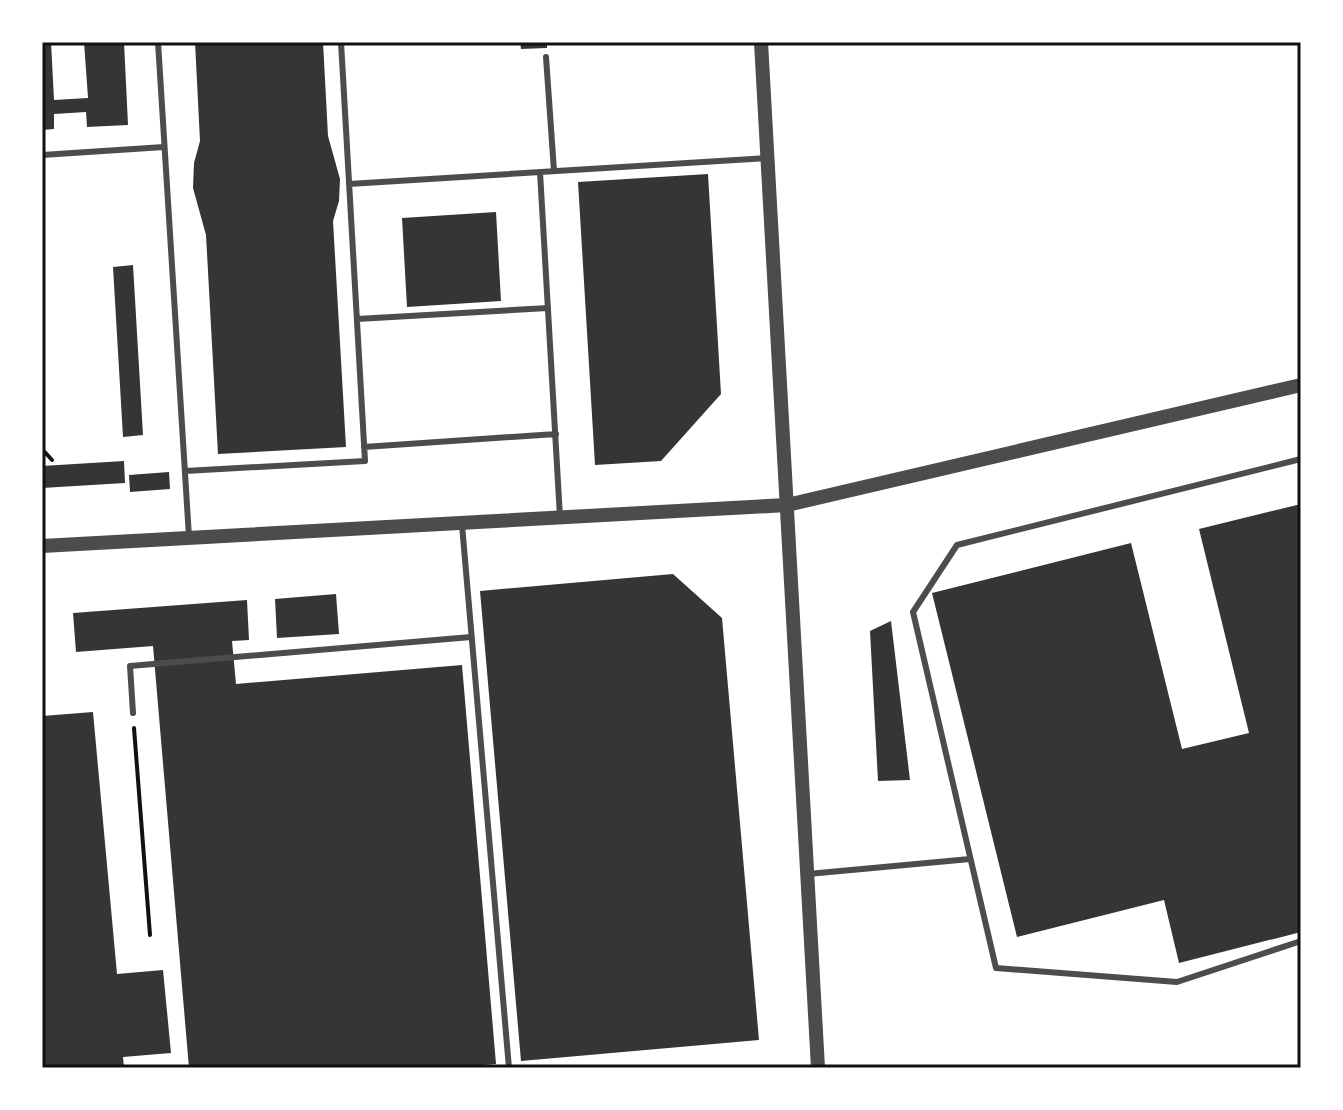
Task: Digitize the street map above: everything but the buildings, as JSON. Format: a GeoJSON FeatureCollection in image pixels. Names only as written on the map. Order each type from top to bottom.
{"type":"FeatureCollection","features":[{"type":"Feature","properties":{"kind":"street"},"geometry":{"type":"LineString","coordinates":[[761,42],[818,1068]]}},
{"type":"Feature","properties":{"kind":"street"},"geometry":{"type":"LineString","coordinates":[[42,546],[787,505],[1301,385]]}},
{"type":"Feature","properties":{"kind":"lane"},"geometry":{"type":"LineString","coordinates":[[158,42],[189,537]]}},
{"type":"Feature","properties":{"kind":"lane"},"geometry":{"type":"LineString","coordinates":[[185,471],[365,461],[341,42]]}},
{"type":"Feature","properties":{"kind":"lane"},"geometry":{"type":"LineString","coordinates":[[546,57],[554,171]]}},
{"type":"Feature","properties":{"kind":"lane"},"geometry":{"type":"LineString","coordinates":[[42,155],[164,147]]}},
{"type":"Feature","properties":{"kind":"lane"},"geometry":{"type":"LineString","coordinates":[[349,184],[767,158]]}},
{"type":"Feature","properties":{"kind":"lane"},"geometry":{"type":"LineString","coordinates":[[540,172],[560,517]]}},
{"type":"Feature","properties":{"kind":"lane"},"geometry":{"type":"LineString","coordinates":[[357,319],[548,308]]}},
{"type":"Feature","properties":{"kind":"lane"},"geometry":{"type":"LineString","coordinates":[[364,447],[556,434]]}},
{"type":"Feature","properties":{"kind":"lane"},"geometry":{"type":"LineString","coordinates":[[1301,459],[957,545],[913,612],[996,968],[1177,982],[1301,941]]}},
{"type":"Feature","properties":{"kind":"lane"},"geometry":{"type":"LineString","coordinates":[[461,522],[509,1068]]}},
{"type":"Feature","properties":{"kind":"lane"},"geometry":{"type":"LineString","coordinates":[[133,713],[130,666],[471,637]]}},
{"type":"Feature","properties":{"kind":"lane"},"geometry":{"type":"LineString","coordinates":[[808,874],[970,859]]}},
{"type":"Feature","properties":{"kind":"path"},"geometry":{"type":"LineString","coordinates":[[42,449],[52,460]]}},
{"type":"Feature","properties":{"kind":"path"},"geometry":{"type":"LineString","coordinates":[[133,713],[150,935]]}}]}
